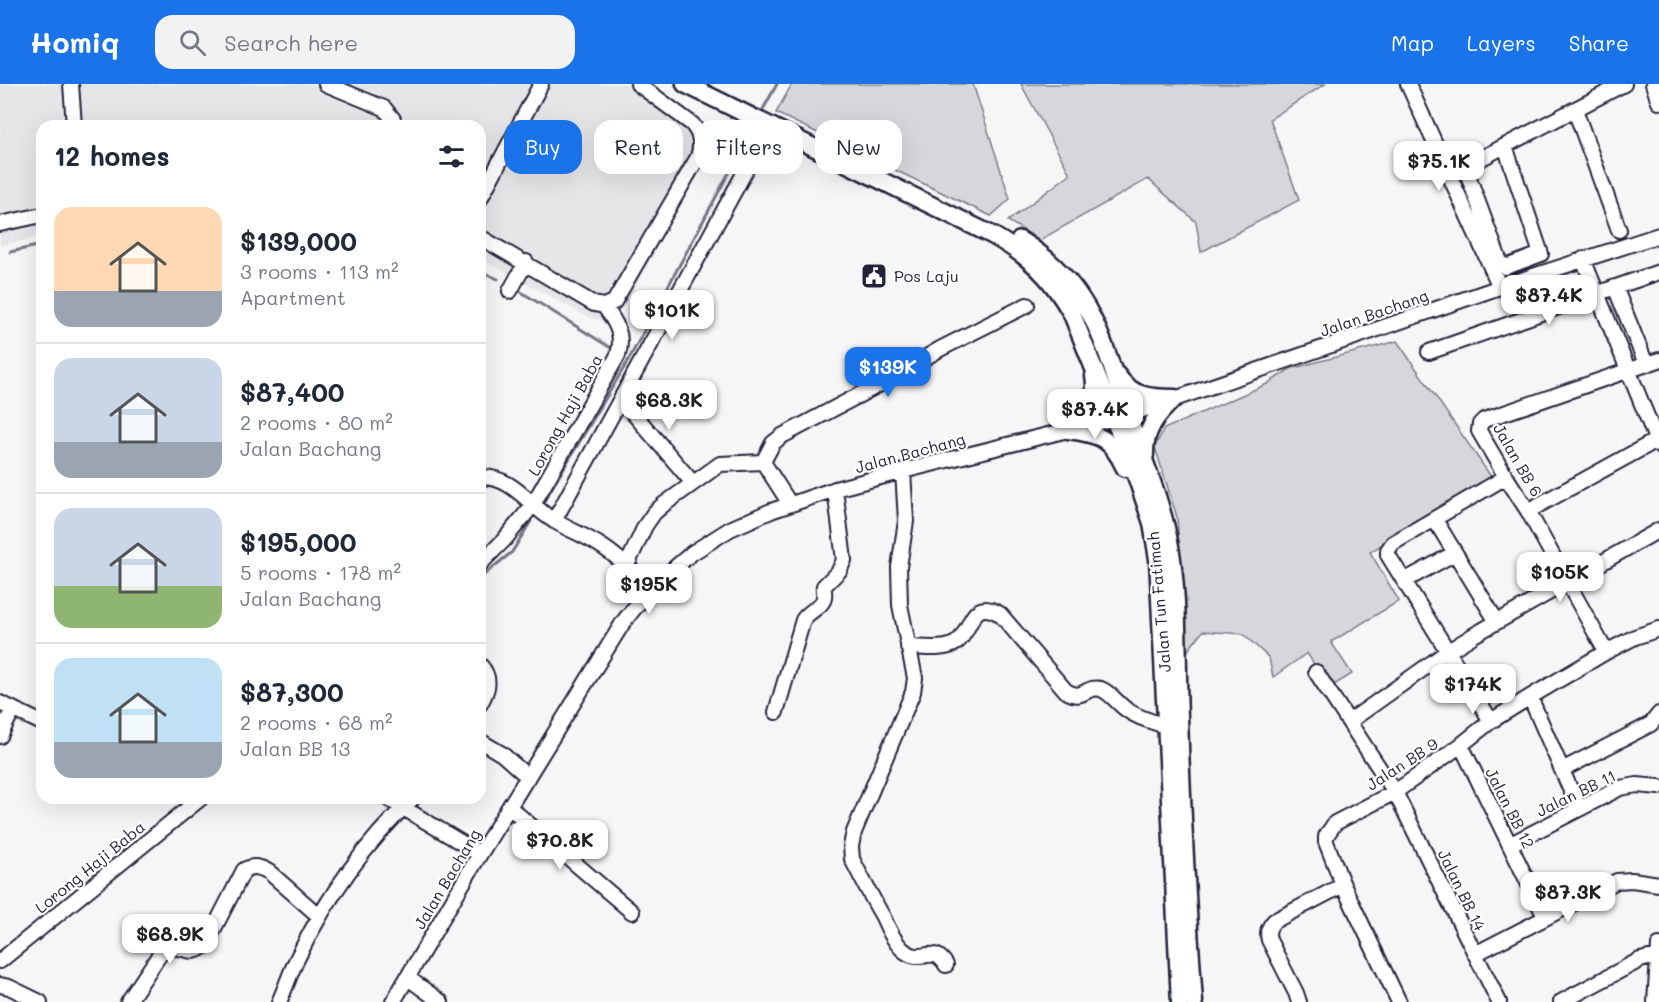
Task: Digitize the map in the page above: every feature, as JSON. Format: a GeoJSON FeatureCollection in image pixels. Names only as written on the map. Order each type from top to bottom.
{"type":"FeatureCollection","features":[{"type":"Feature","properties":{"kind":"main road","name":"Jalan Tun Fatimah"},"geometry":{"type":"LineString","coordinates":[[685,84],[765,120]]}},
{"type":"Feature","properties":{"kind":"main road","name":"Jalan Tun Fatimah"},"geometry":{"type":"LineString","coordinates":[[704,84],[739,107]]}},
{"type":"Feature","properties":{"kind":"main road","name":"Jalan Tun Fatimah"},"geometry":{"type":"LineString","coordinates":[[803,138],[1012,235],[1045,257],[1065,275],[1087,306],[1107,352],[1158,559],[1180,1002]]}},
{"type":"Feature","properties":{"kind":"main road","name":"Jalan Tun Fatimah"},"geometry":{"type":"LineString","coordinates":[[803,139],[992,235],[1023,254],[1042,271],[1061,294],[1081,333],[1092,365],[1122,417],[1148,470],[1167,529],[1173,567],[1194,1002]]}},
{"type":"Feature","properties":{"kind":"main road"},"geometry":{"type":"LineString","coordinates":[[1107,352],[1118,376],[1131,391],[1152,398],[1175,398]]}},
{"type":"Feature","properties":{"kind":"main road"},"geometry":{"type":"LineString","coordinates":[[1068,430],[1092,403],[1096,383],[1092,365]]}},
{"type":"Feature","properties":{"kind":"main road"},"geometry":{"type":"LineString","coordinates":[[1148,470],[1145,454],[1148,431],[1161,410],[1175,398]]}},
{"type":"Feature","properties":{"kind":"main road"},"geometry":{"type":"LineString","coordinates":[[1068,430],[1086,432],[1108,442],[1117,451],[1131,481],[1146,504]]}},
{"type":"Feature","properties":{"kind":"street"},"geometry":{"type":"LineString","coordinates":[[71,84],[74,120]]}},
{"type":"Feature","properties":{"kind":"street"},"geometry":{"type":"LineString","coordinates":[[326,84],[384,108],[393,120]]}},
{"type":"Feature","properties":{"kind":"street"},"geometry":{"type":"LineString","coordinates":[[486,189],[541,84]]}},
{"type":"Feature","properties":{"kind":"street"},"geometry":{"type":"LineString","coordinates":[[486,240],[594,304],[609,304],[698,157],[702,144],[699,132],[692,124],[638,84]]}},
{"type":"Feature","properties":{"kind":"street"},"geometry":{"type":"LineString","coordinates":[[1505,146],[1542,254],[1506,267],[1502,265],[1465,167],[1505,146],[1575,110],[1624,84]]}},
{"type":"Feature","properties":{"kind":"street"},"geometry":{"type":"LineString","coordinates":[[1653,84],[1659,102]]}},
{"type":"Feature","properties":{"kind":"street"},"geometry":{"type":"LineString","coordinates":[[1412,85],[1500,287]]}},
{"type":"Feature","properties":{"kind":"street"},"geometry":{"type":"LineString","coordinates":[[1575,110],[1619,230]]}},
{"type":"Feature","properties":{"kind":"street"},"geometry":{"type":"LineString","coordinates":[[554,521],[744,174]]}},
{"type":"Feature","properties":{"kind":"street"},"geometry":{"type":"LineString","coordinates":[[0,224],[36,216]]}},
{"type":"Feature","properties":{"kind":"street","name":"Jalan Bachang"},"geometry":{"type":"LineString","coordinates":[[393,1002],[480,854],[624,621],[650,589],[711,540],[747,521],[835,489],[1122,417],[1659,235]]}},
{"type":"Feature","properties":{"kind":"street"},"geometry":{"type":"LineString","coordinates":[[1528,511],[1658,443],[1583,259]]}},
{"type":"Feature","properties":{"kind":"street"},"geometry":{"type":"LineString","coordinates":[[510,291],[526,262]]}},
{"type":"Feature","properties":{"kind":"street"},"geometry":{"type":"LineString","coordinates":[[1429,352],[1659,272]]}},
{"type":"Feature","properties":{"kind":"street"},"geometry":{"type":"LineString","coordinates":[[1615,287],[1652,362],[1629,370]]}},
{"type":"Feature","properties":{"kind":"street","name":"Lorong Haji Baba"},"geometry":{"type":"LineString","coordinates":[[486,558],[532,506],[618,355],[621,343],[609,304]]}},
{"type":"Feature","properties":{"kind":"street"},"geometry":{"type":"LineString","coordinates":[[763,462],[774,443],[782,436],[884,382],[940,349],[1027,305]]}},
{"type":"Feature","properties":{"kind":"street","name":"Jalan BB 6"},"geometry":{"type":"LineString","coordinates":[[1606,652],[1528,511],[1479,431],[1480,424],[1484,420],[1629,370]]}},
{"type":"Feature","properties":{"kind":"street"},"geometry":{"type":"LineString","coordinates":[[621,399],[693,483]]}},
{"type":"Feature","properties":{"kind":"street"},"geometry":{"type":"LineString","coordinates":[[627,565],[642,532],[654,513],[693,483],[720,464],[763,462]]}},
{"type":"Feature","properties":{"kind":"street"},"geometry":{"type":"LineString","coordinates":[[763,462],[790,504]]}},
{"type":"Feature","properties":{"kind":"street"},"geometry":{"type":"LineString","coordinates":[[903,471],[906,520],[899,567],[899,596],[915,678],[913,692],[850,846],[852,859],[896,943],[911,956],[931,954],[942,959],[946,965]]}},
{"type":"Feature","properties":{"kind":"street"},"geometry":{"type":"LineString","coordinates":[[486,477],[510,485],[532,506],[554,521],[597,543],[627,565],[650,589]]}},
{"type":"Feature","properties":{"kind":"street"},"geometry":{"type":"LineString","coordinates":[[1491,721],[1388,555],[1390,546],[1506,477]]}},
{"type":"Feature","properties":{"kind":"street"},"geometry":{"type":"LineString","coordinates":[[776,712],[803,620],[822,602],[824,586],[838,572],[844,560],[835,489]]}},
{"type":"Feature","properties":{"kind":"street"},"geometry":{"type":"LineString","coordinates":[[1435,520],[1497,622]]}},
{"type":"Feature","properties":{"kind":"street"},"geometry":{"type":"LineString","coordinates":[[1350,721],[1447,652],[1659,530]]}},
{"type":"Feature","properties":{"kind":"street"},"geometry":{"type":"LineString","coordinates":[[1404,581],[1455,553]]}},
{"type":"Feature","properties":{"kind":"street"},"geometry":{"type":"LineString","coordinates":[[908,647],[944,646],[955,643],[977,611],[984,608],[992,609],[1000,614],[1066,691],[1073,696],[1080,696],[1094,689],[1102,690],[1135,715],[1166,726]]}},
{"type":"Feature","properties":{"kind":"street","name":"Jalan BB 9"},"geometry":{"type":"LineString","coordinates":[[1343,885],[1326,842],[1326,836],[1335,823],[1395,792],[1491,721],[1530,697],[1606,652],[1635,637],[1659,629]]}},
{"type":"Feature","properties":{"kind":"street","name":"Jalan BB 14"},"geometry":{"type":"LineString","coordinates":[[1316,672],[1395,792],[1499,1002]]}},
{"type":"Feature","properties":{"kind":"street"},"geometry":{"type":"LineString","coordinates":[[486,676],[488,679],[486,692]]}},
{"type":"Feature","properties":{"kind":"street"},"geometry":{"type":"LineString","coordinates":[[1530,697],[1579,809]]}},
{"type":"Feature","properties":{"kind":"street"},"geometry":{"type":"LineString","coordinates":[[0,736],[6,706],[36,720]]}},
{"type":"Feature","properties":{"kind":"street"},"geometry":{"type":"LineString","coordinates":[[1562,770],[1651,724],[1659,714]]}},
{"type":"Feature","properties":{"kind":"street"},"geometry":{"type":"LineString","coordinates":[[486,745],[502,754],[528,777]]}},
{"type":"Feature","properties":{"kind":"street","name":"Jalan BB 12"},"geometry":{"type":"LineString","coordinates":[[1461,745],[1545,917]]}},
{"type":"Feature","properties":{"kind":"street","name":"Jalan BB 11"},"geometry":{"type":"LineString","coordinates":[[1510,844],[1620,788],[1637,785],[1659,787]]}},
{"type":"Feature","properties":{"kind":"street","name":"Lorong Haji Baba"},"geometry":{"type":"LineString","coordinates":[[0,961],[194,804]]}},
{"type":"Feature","properties":{"kind":"street"},"geometry":{"type":"LineString","coordinates":[[279,1002],[297,957],[319,916],[355,861],[407,804]]}},
{"type":"Feature","properties":{"kind":"street"},"geometry":{"type":"LineString","coordinates":[[412,804],[480,854]]}},
{"type":"Feature","properties":{"kind":"street"},"geometry":{"type":"LineString","coordinates":[[509,807],[632,912]]}},
{"type":"Feature","properties":{"kind":"street"},"geometry":{"type":"LineString","coordinates":[[128,1002],[164,948],[175,946],[198,951],[206,944],[244,870],[251,866],[260,867],[269,872],[319,916]]}},
{"type":"Feature","properties":{"kind":"street"},"geometry":{"type":"LineString","coordinates":[[1475,954],[1617,881],[1632,880],[1659,884]]}},
{"type":"Feature","properties":{"kind":"street"},"geometry":{"type":"LineString","coordinates":[[1284,1002],[1298,997],[1267,933],[1274,921],[1343,885],[1399,1002]]}},
{"type":"Feature","properties":{"kind":"street"},"geometry":{"type":"LineString","coordinates":[[1655,1002],[1659,945]]}},
{"type":"Feature","properties":{"kind":"street"},"geometry":{"type":"LineString","coordinates":[[1561,1002],[1640,960],[1658,957]]}},
{"type":"Feature","properties":{"kind":"street"},"geometry":{"type":"LineString","coordinates":[[408,978],[441,1002]]}},
{"type":"Feature","properties":{"kind":"street"},"geometry":{"type":"LineString","coordinates":[[0,985],[40,1002]]}},
{"type":"Feature","properties":{"kind":"shaded area"},"geometry":{"type":"Polygon","coordinates":[[[0,84],[650,84],[700,120],[695,120],[695,174],[698,174],[624,307],[607,323],[586,316],[486,261],[486,120],[36,120],[36,237],[0,246],[0,84]]]}},
{"type":"Feature","properties":{"kind":"shaded area"},"geometry":{"type":"Polygon","coordinates":[[[792,84],[973,84],[1010,199],[991,216],[902,173],[902,120],[815,120],[815,132],[803,126],[803,120],[791,120],[776,113],[792,84]]]}},
{"type":"Feature","properties":{"kind":"shaded area"},"geometry":{"type":"Polygon","coordinates":[[[1021,84],[1325,84],[1270,119],[1299,200],[1201,252],[1196,222],[1148,179],[1040,240],[1008,221],[1070,174],[1021,84]]]}},
{"type":"Feature","properties":{"kind":"shaded area"},"geometry":{"type":"Polygon","coordinates":[[[1397,341],[1492,478],[1370,552],[1399,601],[1331,642],[1352,674],[1329,688],[1307,653],[1273,677],[1269,658],[1243,634],[1203,631],[1186,653],[1177,517],[1155,447],[1164,429],[1267,384],[1290,369],[1397,341]]]}},
{"type":"Feature","properties":{"kind":"waterway"},"geometry":{"type":"LineString","coordinates":[[760,115],[777,84]]}},
{"type":"Feature","properties":{"kind":"waterway"},"geometry":{"type":"LineString","coordinates":[[541,506],[628,361],[728,174]]}},
{"type":"Feature","properties":{"kind":"waterway"},"geometry":{"type":"LineString","coordinates":[[10,252],[36,246]]}},
{"type":"Feature","properties":{"kind":"waterway"},"geometry":{"type":"LineString","coordinates":[[486,274],[498,279]]}},
{"type":"Feature","properties":{"kind":"waterway"},"geometry":{"type":"LineString","coordinates":[[518,290],[611,348]]}},
{"type":"Feature","properties":{"kind":"waterway"},"geometry":{"type":"LineString","coordinates":[[486,573],[512,552],[531,521]]}},
{"type":"Feature","properties":{"kind":"place","name":"Pos Laju"},"geometry":{"type":"Point","coordinates":[874,276]}}]}
